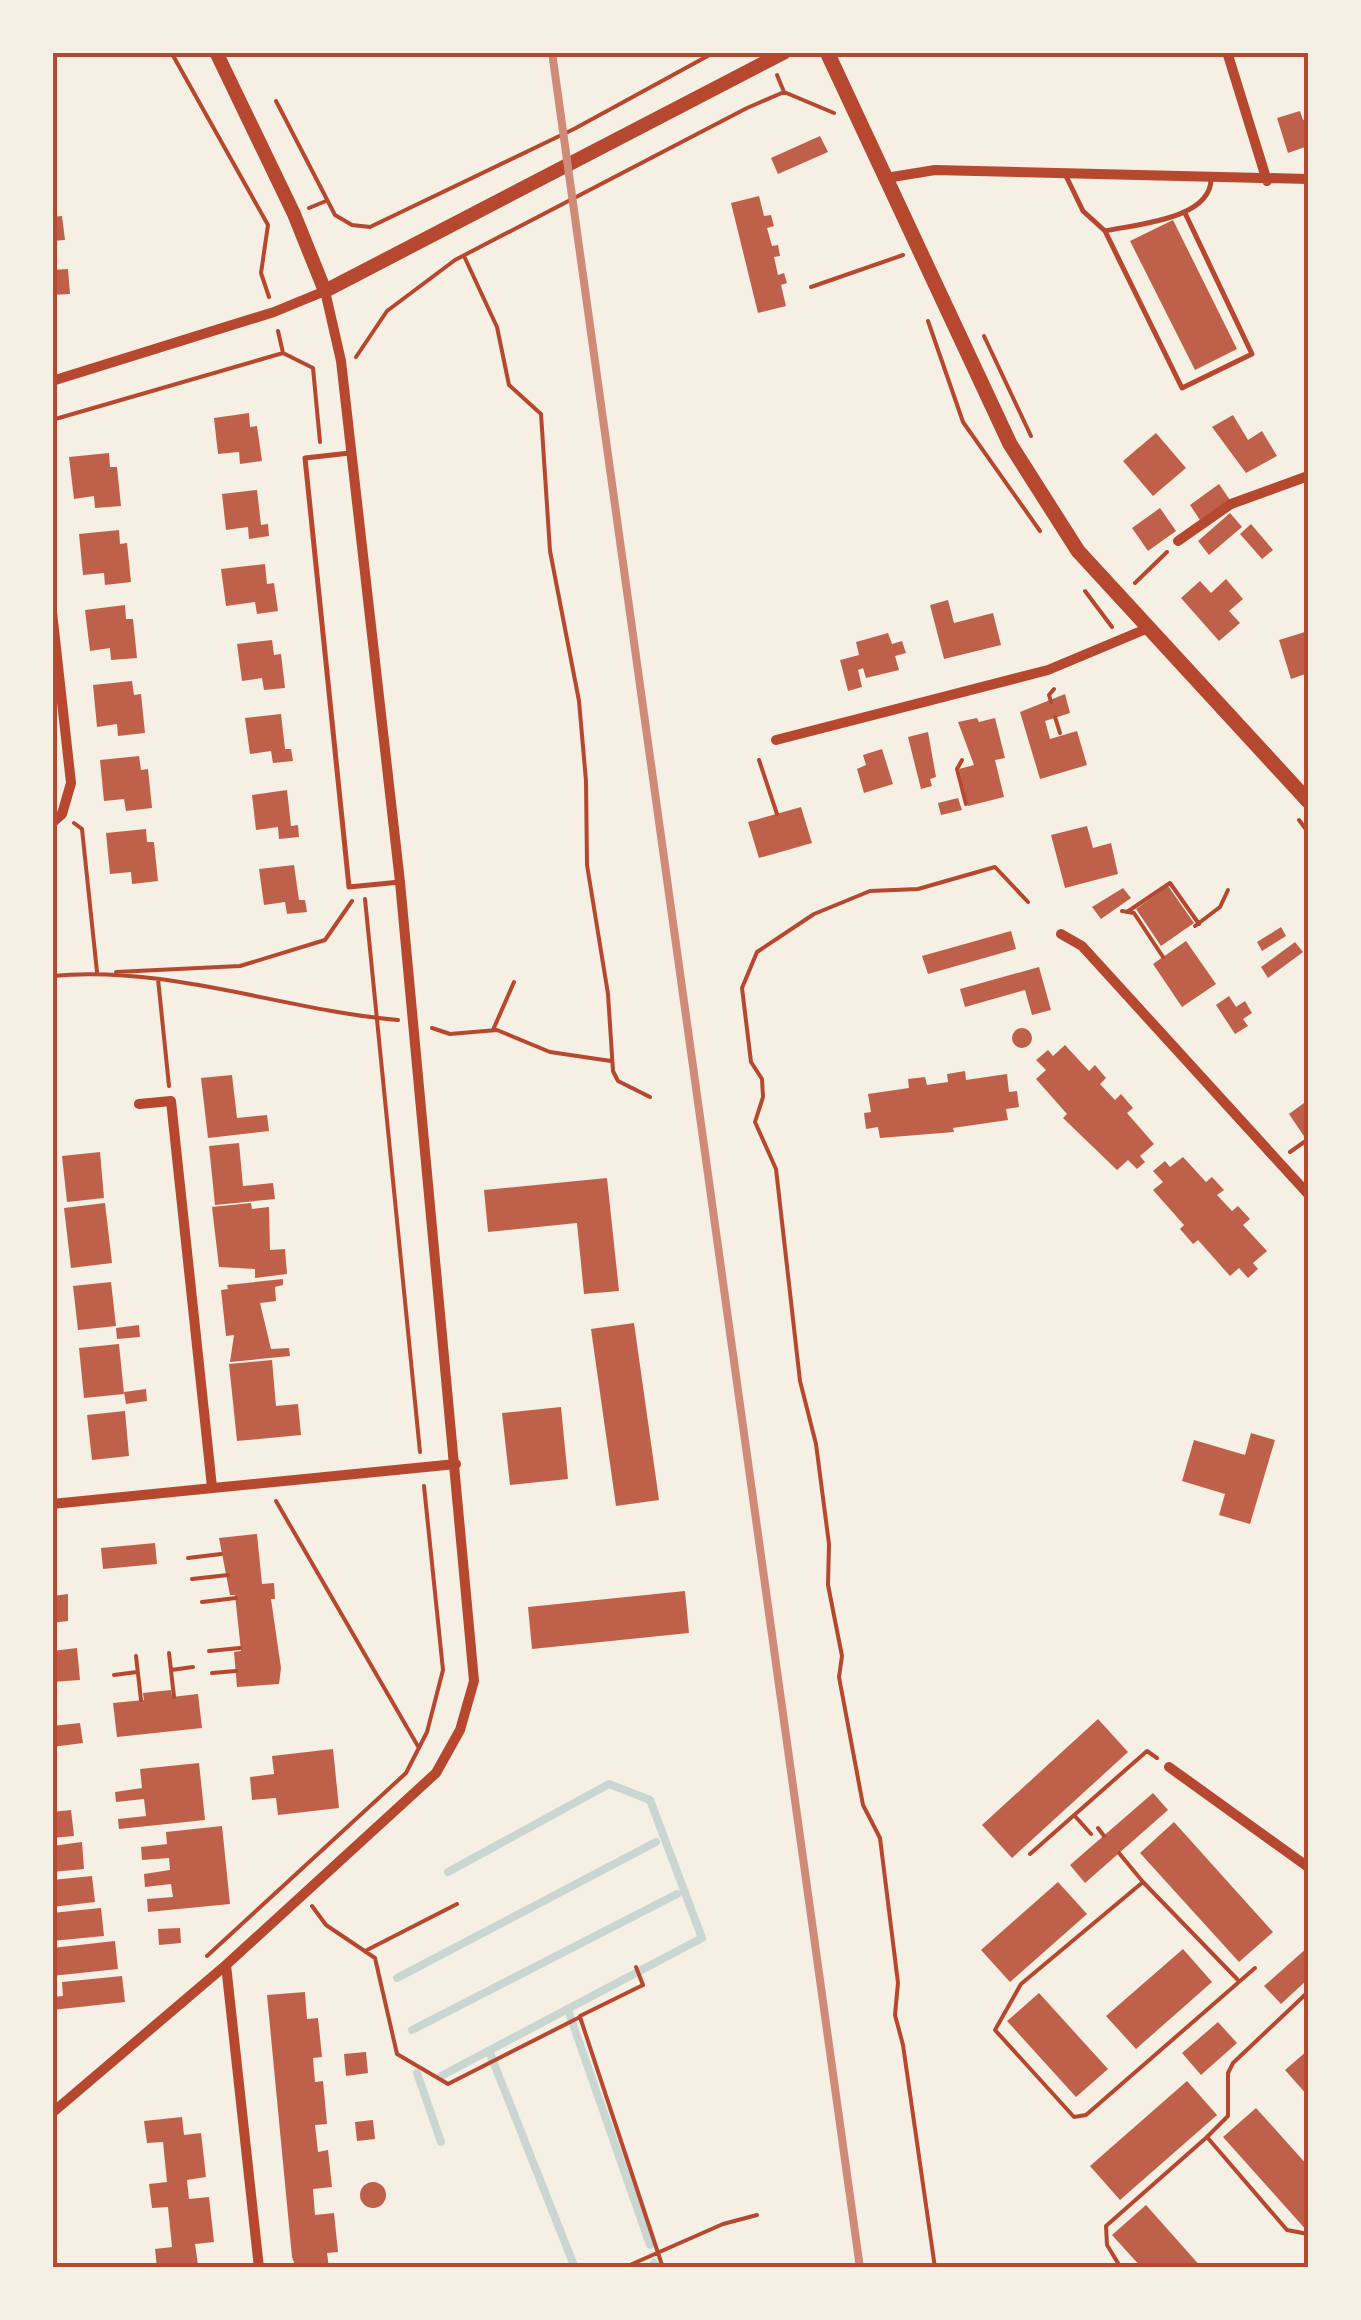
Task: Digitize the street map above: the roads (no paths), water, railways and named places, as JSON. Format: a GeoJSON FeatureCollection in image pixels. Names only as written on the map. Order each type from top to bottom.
{"type":"FeatureCollection","features":[{"type":"Feature","properties":{"kind":"main road"},"geometry":{"type":"LineString","coordinates":[[827,52],[1010,444],[1078,551],[1308,801]]}},
{"type":"Feature","properties":{"kind":"street"},"geometry":{"type":"LineString","coordinates":[[52,2114],[226,1966],[436,1773],[460,1730],[474,1682],[400,882],[341,361],[325,291],[294,214],[216,52]]}},
{"type":"Feature","properties":{"kind":"street"},"geometry":{"type":"LineString","coordinates":[[52,382],[274,312],[325,291],[785,52]]}},
{"type":"Feature","properties":{"kind":"street"},"geometry":{"type":"LineString","coordinates":[[1228,54],[1267,181]]}},
{"type":"Feature","properties":{"kind":"street"},"geometry":{"type":"LineString","coordinates":[[886,178],[934,170],[1308,179]]}},
{"type":"Feature","properties":{"kind":"street"},"geometry":{"type":"LineString","coordinates":[[1178,541],[1231,504],[1308,476]]}},
{"type":"Feature","properties":{"kind":"street"},"geometry":{"type":"LineString","coordinates":[[52,612],[71,782],[62,814],[52,823]]}},
{"type":"Feature","properties":{"kind":"street"},"geometry":{"type":"LineString","coordinates":[[776,740],[1048,670],[1146,629]]}},
{"type":"Feature","properties":{"kind":"street"},"geometry":{"type":"LineString","coordinates":[[1061,934],[1082,946],[1308,1194]]}},
{"type":"Feature","properties":{"kind":"street"},"geometry":{"type":"LineString","coordinates":[[139,1104],[171,1101],[212,1487]]}},
{"type":"Feature","properties":{"kind":"street"},"geometry":{"type":"LineString","coordinates":[[52,1504],[456,1464]]}},
{"type":"Feature","properties":{"kind":"street"},"geometry":{"type":"LineString","coordinates":[[1168,1767],[1308,1867]]}},
{"type":"Feature","properties":{"kind":"street"},"geometry":{"type":"LineString","coordinates":[[226,1966],[259,2268]]}},
{"type":"Feature","properties":{"kind":"lane"},"geometry":{"type":"LineString","coordinates":[[1065,174],[1083,211],[1104,231],[1182,388],[1252,354],[1184,214]]}},
{"type":"Feature","properties":{"kind":"lane"},"geometry":{"type":"LineString","coordinates":[[1104,231],[1184,214],[1204,204],[1212,194],[1212,179]]}},
{"type":"Feature","properties":{"kind":"lane"},"geometry":{"type":"LineString","coordinates":[[352,453],[305,458],[350,887],[400,882]]}},
{"type":"Feature","properties":{"kind":"waterway"},"geometry":{"type":"LineString","coordinates":[[441,2076],[702,1938],[650,1800],[609,1784],[448,1872]]}},
{"type":"Feature","properties":{"kind":"waterway"},"geometry":{"type":"LineString","coordinates":[[397,1978],[656,1842]]}},
{"type":"Feature","properties":{"kind":"waterway"},"geometry":{"type":"LineString","coordinates":[[412,2030],[677,1894]]}},
{"type":"Feature","properties":{"kind":"waterway"},"geometry":{"type":"LineString","coordinates":[[568,2010],[650,2245]]}},
{"type":"Feature","properties":{"kind":"waterway"},"geometry":{"type":"LineString","coordinates":[[489,2051],[575,2268]]}},
{"type":"Feature","properties":{"kind":"waterway"},"geometry":{"type":"LineString","coordinates":[[417,2073],[441,2142]]}},
{"type":"Feature","properties":{"kind":"waterway"},"geometry":{"type":"LineString","coordinates":[[654,2263],[656,2268]]}},
{"type":"Feature","properties":{"kind":"railway"},"geometry":{"type":"LineString","coordinates":[[552,52],[860,2268]]}}]}
